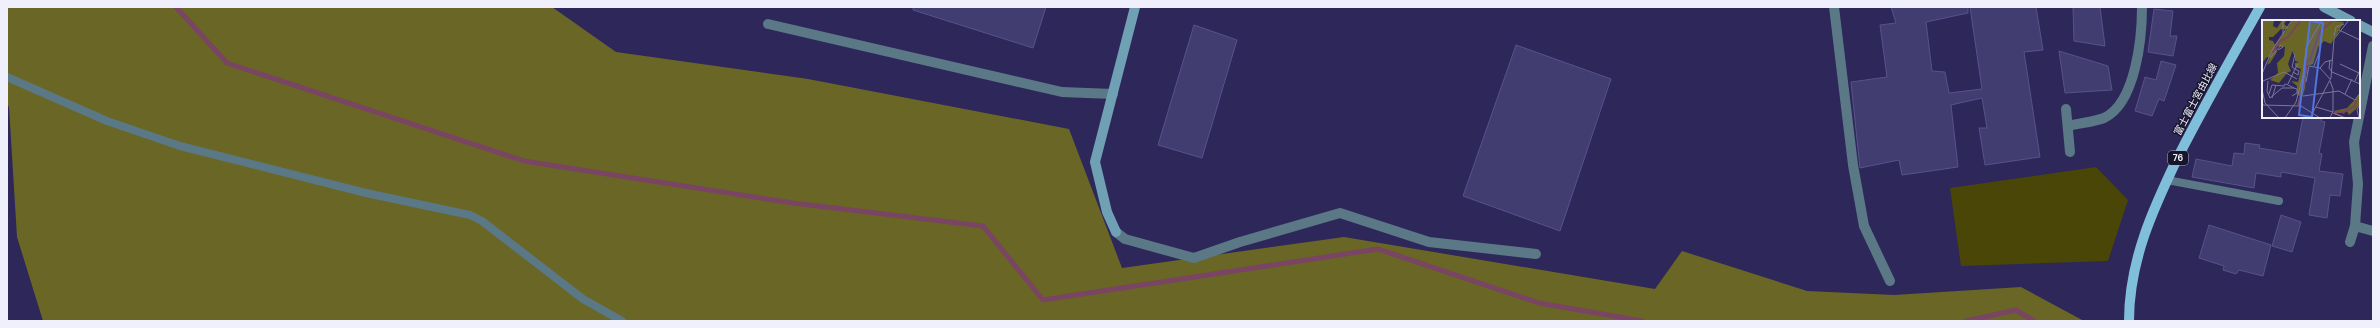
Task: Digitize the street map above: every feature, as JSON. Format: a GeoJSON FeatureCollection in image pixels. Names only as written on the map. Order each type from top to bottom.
{"type":"FeatureCollection","features":[{"type":"Feature","properties":{"kind":"main road","name":"富士富士宮由比線"},"geometry":{"type":"LineString","coordinates":[[2129,321],[2132,282],[2141,243],[2154,205],[2199,115],[2260,7]]}},
{"type":"Feature","properties":{"kind":"street"},"geometry":{"type":"LineString","coordinates":[[1135,7],[1095,162],[1107,212],[1116,232],[1125,239],[1194,258],[1240,242],[1340,213],[1428,242],[1536,254]]}},
{"type":"Feature","properties":{"kind":"street"},"geometry":{"type":"LineString","coordinates":[[1834,7],[1853,164],[1864,226],[1890,281]]}},
{"type":"Feature","properties":{"kind":"street"},"geometry":{"type":"LineString","coordinates":[[2068,126],[2104,118],[2120,104],[2131,80],[2140,42],[2142,7]]}},
{"type":"Feature","properties":{"kind":"street"},"geometry":{"type":"LineString","coordinates":[[2324,7],[2349,20]]}},
{"type":"Feature","properties":{"kind":"street"},"geometry":{"type":"LineString","coordinates":[[768,24],[1062,92],[1112,94]]}},
{"type":"Feature","properties":{"kind":"street"},"geometry":{"type":"LineString","coordinates":[[2360,26],[2373,32]]}},
{"type":"Feature","properties":{"kind":"street"},"geometry":{"type":"LineString","coordinates":[[2360,112],[2373,46]]}},
{"type":"Feature","properties":{"kind":"street"},"geometry":{"type":"LineString","coordinates":[[2066,109],[2070,152]]}},
{"type":"Feature","properties":{"kind":"street"},"geometry":{"type":"LineString","coordinates":[[2350,242],[2355,226],[2358,184],[2354,142],[2359,118]]}},
{"type":"Feature","properties":{"kind":"street"},"geometry":{"type":"LineString","coordinates":[[2355,226],[2373,231]]}},
{"type":"Feature","properties":{"kind":"lane"},"geometry":{"type":"LineString","coordinates":[[7,77],[107,121],[180,146],[366,193],[470,215],[482,221],[583,299],[622,321]]}},
{"type":"Feature","properties":{"kind":"lane"},"geometry":{"type":"LineString","coordinates":[[2167,180],[2279,201]]}},
{"type":"Feature","properties":{"kind":"shaded area"},"geometry":{"type":"Polygon","coordinates":[[[7,7],[552,7],[616,52],[808,79],[1069,129],[1122,268],[1344,237],[1655,289],[1682,251],[1807,291],[1894,295],[2021,287],[2084,321],[43,321],[17,237],[9,107],[7,104],[7,7]]]}},
{"type":"Feature","properties":{"kind":"shaded area"},"geometry":{"type":"Polygon","coordinates":[[[2096,167],[2128,200],[2108,261],[1961,266],[1950,188],[2096,167]]]}},
{"type":"Feature","properties":{"kind":"building"},"geometry":{"type":"Polygon","coordinates":[[[913,7],[1046,7],[1033,48],[913,10],[913,7]]]}},
{"type":"Feature","properties":{"kind":"building"},"geometry":{"type":"Polygon","coordinates":[[[1891,7],[1968,7],[1968,13],[1926,22],[1932,71],[1945,72],[1949,93],[1982,89],[1970,7],[2036,7],[2043,50],[2024,52],[2040,157],[1985,165],[1979,128],[1987,128],[1982,98],[1951,105],[1958,167],[1902,175],[1899,160],[1860,168],[1851,82],[1887,77],[1880,25],[1896,23],[1891,7]]]}},
{"type":"Feature","properties":{"kind":"building"},"geometry":{"type":"Polygon","coordinates":[[[2073,7],[2100,7],[2105,46],[2074,41],[2073,7]]]}},
{"type":"Feature","properties":{"kind":"building"},"geometry":{"type":"Polygon","coordinates":[[[2154,9],[2173,11],[2170,36],[2177,36],[2173,56],[2148,52],[2154,9]]]}},
{"type":"Feature","properties":{"kind":"building"},"geometry":{"type":"Polygon","coordinates":[[[1194,25],[1237,40],[1202,158],[1158,145],[1194,25]]]}},
{"type":"Feature","properties":{"kind":"building"},"geometry":{"type":"Polygon","coordinates":[[[1516,45],[1611,79],[1560,231],[1463,196],[1516,45]]]}},
{"type":"Feature","properties":{"kind":"building"},"geometry":{"type":"Polygon","coordinates":[[[2059,51],[2108,66],[2112,90],[2065,93],[2059,51]]]}},
{"type":"Feature","properties":{"kind":"building"},"geometry":{"type":"Polygon","coordinates":[[[2161,61],[2176,65],[2164,101],[2159,99],[2152,116],[2135,111],[2145,77],[2156,80],[2161,61]]]}},
{"type":"Feature","properties":{"kind":"building"},"geometry":{"type":"Polygon","coordinates":[[[2303,118],[2322,118],[2321,121],[2325,122],[2319,153],[2322,154],[2319,171],[2343,174],[2340,196],[2330,195],[2327,218],[2309,215],[2315,178],[2281,172],[2281,177],[2256,173],[2254,188],[2192,177],[2196,159],[2232,166],[2234,153],[2244,154],[2245,143],[2260,145],[2259,148],[2296,154],[2303,118]]]}},
{"type":"Feature","properties":{"kind":"building"},"geometry":{"type":"Polygon","coordinates":[[[2281,215],[2301,222],[2292,252],[2272,246],[2281,215]]]}},
{"type":"Feature","properties":{"kind":"building"},"geometry":{"type":"Polygon","coordinates":[[[2209,225],[2271,245],[2263,276],[2239,270],[2236,274],[2223,270],[2224,266],[2199,258],[2209,225]]]}},
{"type":"Feature","properties":{"kind":"waterway"},"geometry":{"type":"LineString","coordinates":[[176,7],[227,63],[524,161],[793,203],[983,226],[1043,300],[1378,249],[1539,303],[1642,321]]}},
{"type":"Feature","properties":{"kind":"waterway"},"geometry":{"type":"LineString","coordinates":[[1966,321],[2016,310],[2034,321]]}}]}
